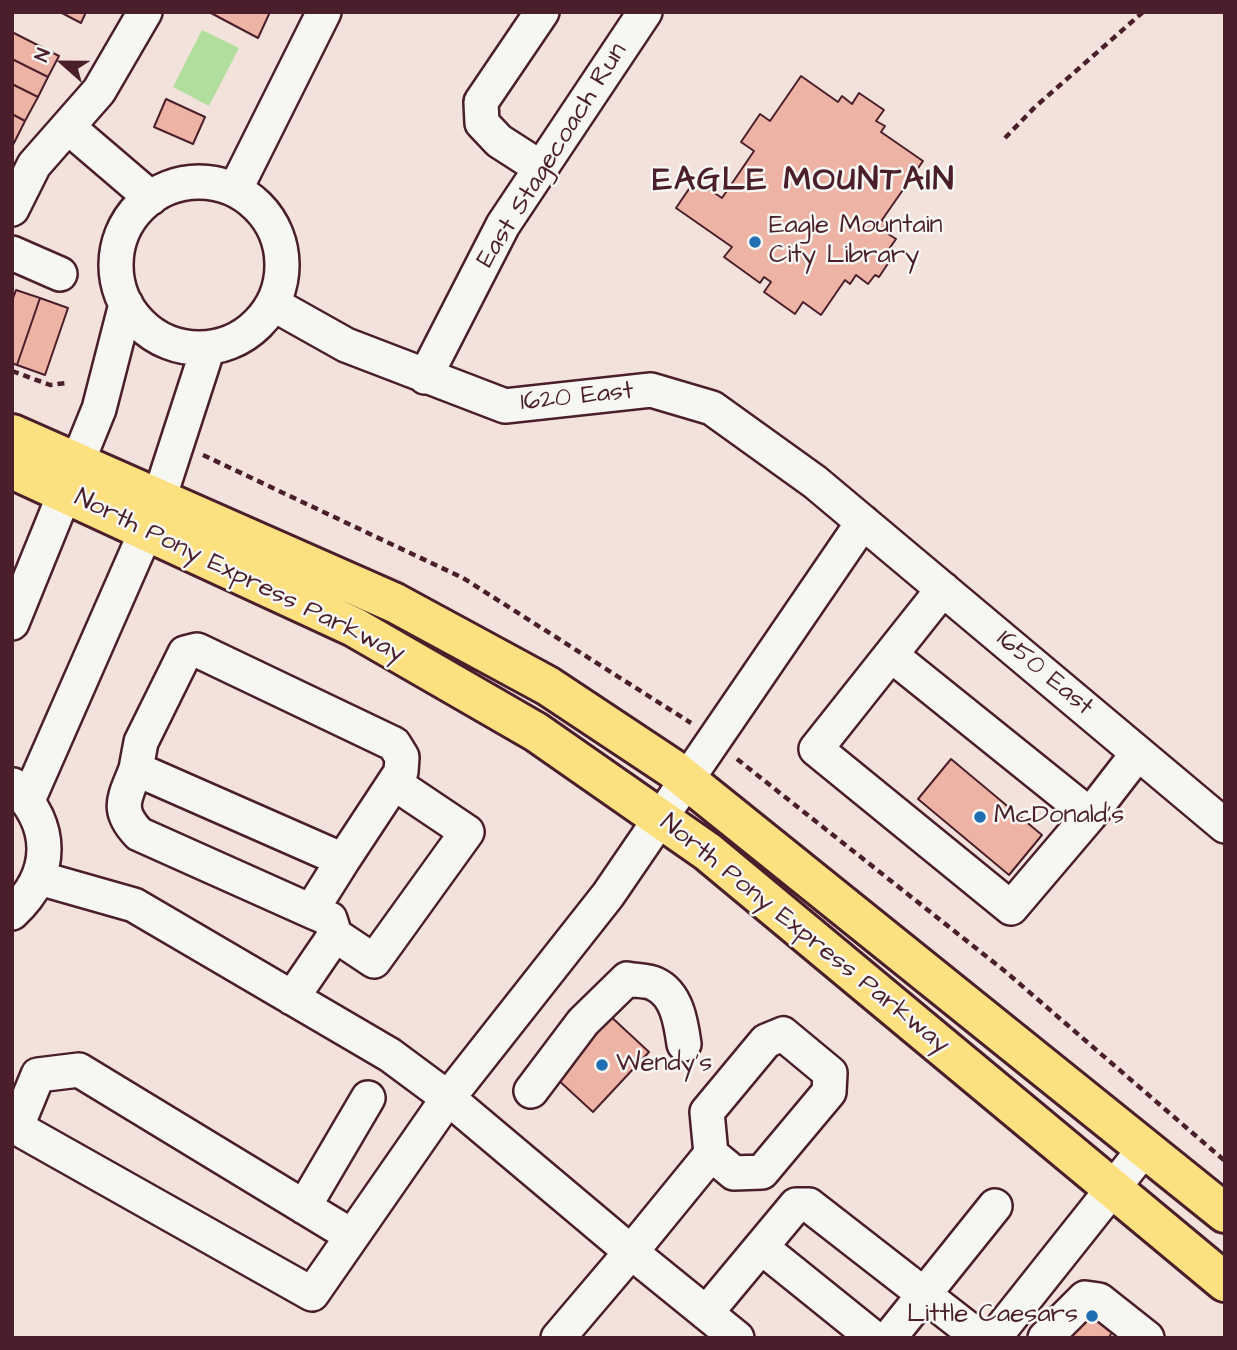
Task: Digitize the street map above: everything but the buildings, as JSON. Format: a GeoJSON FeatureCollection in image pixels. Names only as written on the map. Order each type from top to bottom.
{"type":"FeatureCollection","features":[{"type":"Feature","properties":{"kind":"main road","name":"North Pony Express Parkway"},"geometry":{"type":"LineString","coordinates":[[12,434],[72,478],[153,514],[395,603],[548,686],[685,778],[1225,1213]]}},
{"type":"Feature","properties":{"kind":"main road","name":"North Pony Express Parkway"},"geometry":{"type":"LineString","coordinates":[[12,469],[72,478]]}},
{"type":"Feature","properties":{"kind":"main road","name":"North Pony Express Parkway"},"geometry":{"type":"LineString","coordinates":[[153,514],[536,733],[708,852],[1225,1282]]}},
{"type":"Feature","properties":{"kind":"street"},"geometry":{"type":"LineString","coordinates":[[12,209],[34,165],[99,92],[145,12]]}},
{"type":"Feature","properties":{"kind":"street"},"geometry":{"type":"LineString","coordinates":[[235,190],[324,12]]}},
{"type":"Feature","properties":{"kind":"street"},"geometry":{"type":"LineString","coordinates":[[541,12],[481,102],[482,123],[499,141],[541,168]]}},
{"type":"Feature","properties":{"kind":"street","name":"East Stagecoach Run"},"geometry":{"type":"LineString","coordinates":[[425,377],[503,225],[645,12]]}},
{"type":"Feature","properties":{"kind":"street"},"geometry":{"type":"LineString","coordinates":[[68,127],[150,198]]}},
{"type":"Feature","properties":{"kind":"street"},"geometry":{"type":"LineString","coordinates":[[192,182],[214,183],[235,190],[257,205],[273,226],[282,252],[282,279],[273,304],[246,334],[228,344],[208,348],[183,347],[160,338],[140,324],[126,304],[118,281],[117,258],[122,235],[134,215],[150,198],[170,188],[192,182]]}},
{"type":"Feature","properties":{"kind":"street"},"geometry":{"type":"LineString","coordinates":[[12,253],[60,274]]}},
{"type":"Feature","properties":{"kind":"street"},"geometry":{"type":"LineString","coordinates":[[12,622],[99,409],[126,304]]}},
{"type":"Feature","properties":{"kind":"street","name":"1620 East"},"geometry":{"type":"LineString","coordinates":[[273,304],[345,345],[505,406],[651,390],[712,408],[815,482],[863,522]]}},
{"type":"Feature","properties":{"kind":"street"},"geometry":{"type":"LineString","coordinates":[[12,913],[27,900],[39,877],[44,856],[43,832],[20,792],[153,514],[208,348]]}},
{"type":"Feature","properties":{"kind":"street"},"geometry":{"type":"LineString","coordinates":[[352,1236],[79,1070],[38,1075],[14,1125],[312,1294],[448,1098],[608,895],[685,778],[863,522]]}},
{"type":"Feature","properties":{"kind":"street","name":"1650 East"},"geometry":{"type":"LineString","coordinates":[[863,522],[1225,826]]}},
{"type":"Feature","properties":{"kind":"street"},"geometry":{"type":"LineString","coordinates":[[943,589],[816,749],[1011,908],[1138,754]]}},
{"type":"Feature","properties":{"kind":"street"},"geometry":{"type":"LineString","coordinates":[[311,911],[401,772],[402,757],[394,744],[197,650],[185,653],[141,742],[136,769],[122,805],[127,821],[139,834],[311,911],[330,919],[335,935],[374,961],[467,832],[394,783]]}},
{"type":"Feature","properties":{"kind":"street"},"geometry":{"type":"LineString","coordinates":[[891,655],[1090,815]]}},
{"type":"Feature","properties":{"kind":"street"},"geometry":{"type":"LineString","coordinates":[[136,769],[343,860]]}},
{"type":"Feature","properties":{"kind":"street"},"geometry":{"type":"LineString","coordinates":[[39,877],[134,905],[390,1055],[448,1098],[719,1328],[761,1247],[796,1205],[809,1205],[980,1338]]}},
{"type":"Feature","properties":{"kind":"street"},"geometry":{"type":"LineString","coordinates":[[292,998],[335,935]]}},
{"type":"Feature","properties":{"kind":"street"},"geometry":{"type":"LineString","coordinates":[[531,1091],[583,1022],[627,979],[656,984],[673,1002],[681,1019],[684,1044]]}},
{"type":"Feature","properties":{"kind":"street"},"geometry":{"type":"LineString","coordinates":[[304,1207],[368,1098]]}},
{"type":"Feature","properties":{"kind":"street"},"geometry":{"type":"LineString","coordinates":[[994,1338],[1145,1148]]}},
{"type":"Feature","properties":{"kind":"street"},"geometry":{"type":"LineString","coordinates":[[558,1338],[711,1154]]}},
{"type":"Feature","properties":{"kind":"street"},"geometry":{"type":"LineString","coordinates":[[890,1338],[996,1206]]}},
{"type":"Feature","properties":{"kind":"street"},"geometry":{"type":"LineString","coordinates":[[761,1247],[874,1338]]}},
{"type":"Feature","properties":{"kind":"street"},"geometry":{"type":"LineString","coordinates":[[1045,1338],[1085,1298],[1099,1300],[1147,1338]]}},
{"type":"Feature","properties":{"kind":"path"},"geometry":{"type":"LineString","coordinates":[[1005,138],[1035,107],[1143,12]]}},
{"type":"Feature","properties":{"kind":"path"},"geometry":{"type":"LineString","coordinates":[[12,371],[50,384],[66,383]]}},
{"type":"Feature","properties":{"kind":"green space"},"geometry":{"type":"Polygon","coordinates":[[[202,30],[239,48],[209,106],[173,87],[202,30]]]}},
{"type":"Feature","properties":{"kind":"place","name":"Eagle Mountain City Library"},"geometry":{"type":"Point","coordinates":[755,242]}},
{"type":"Feature","properties":{"kind":"place","name":"McDonald's"},"geometry":{"type":"Point","coordinates":[980,817]}},
{"type":"Feature","properties":{"kind":"place","name":"Wendy's"},"geometry":{"type":"Point","coordinates":[602,1065]}},
{"type":"Feature","properties":{"kind":"place","name":"Little Caesars"},"geometry":{"type":"Point","coordinates":[1092,1316]}},
{"type":"Feature","properties":{"kind":"district","name":"EAGLE MOUNTAIN"},"geometry":{"type":"Point","coordinates":[804,182]}}]}
